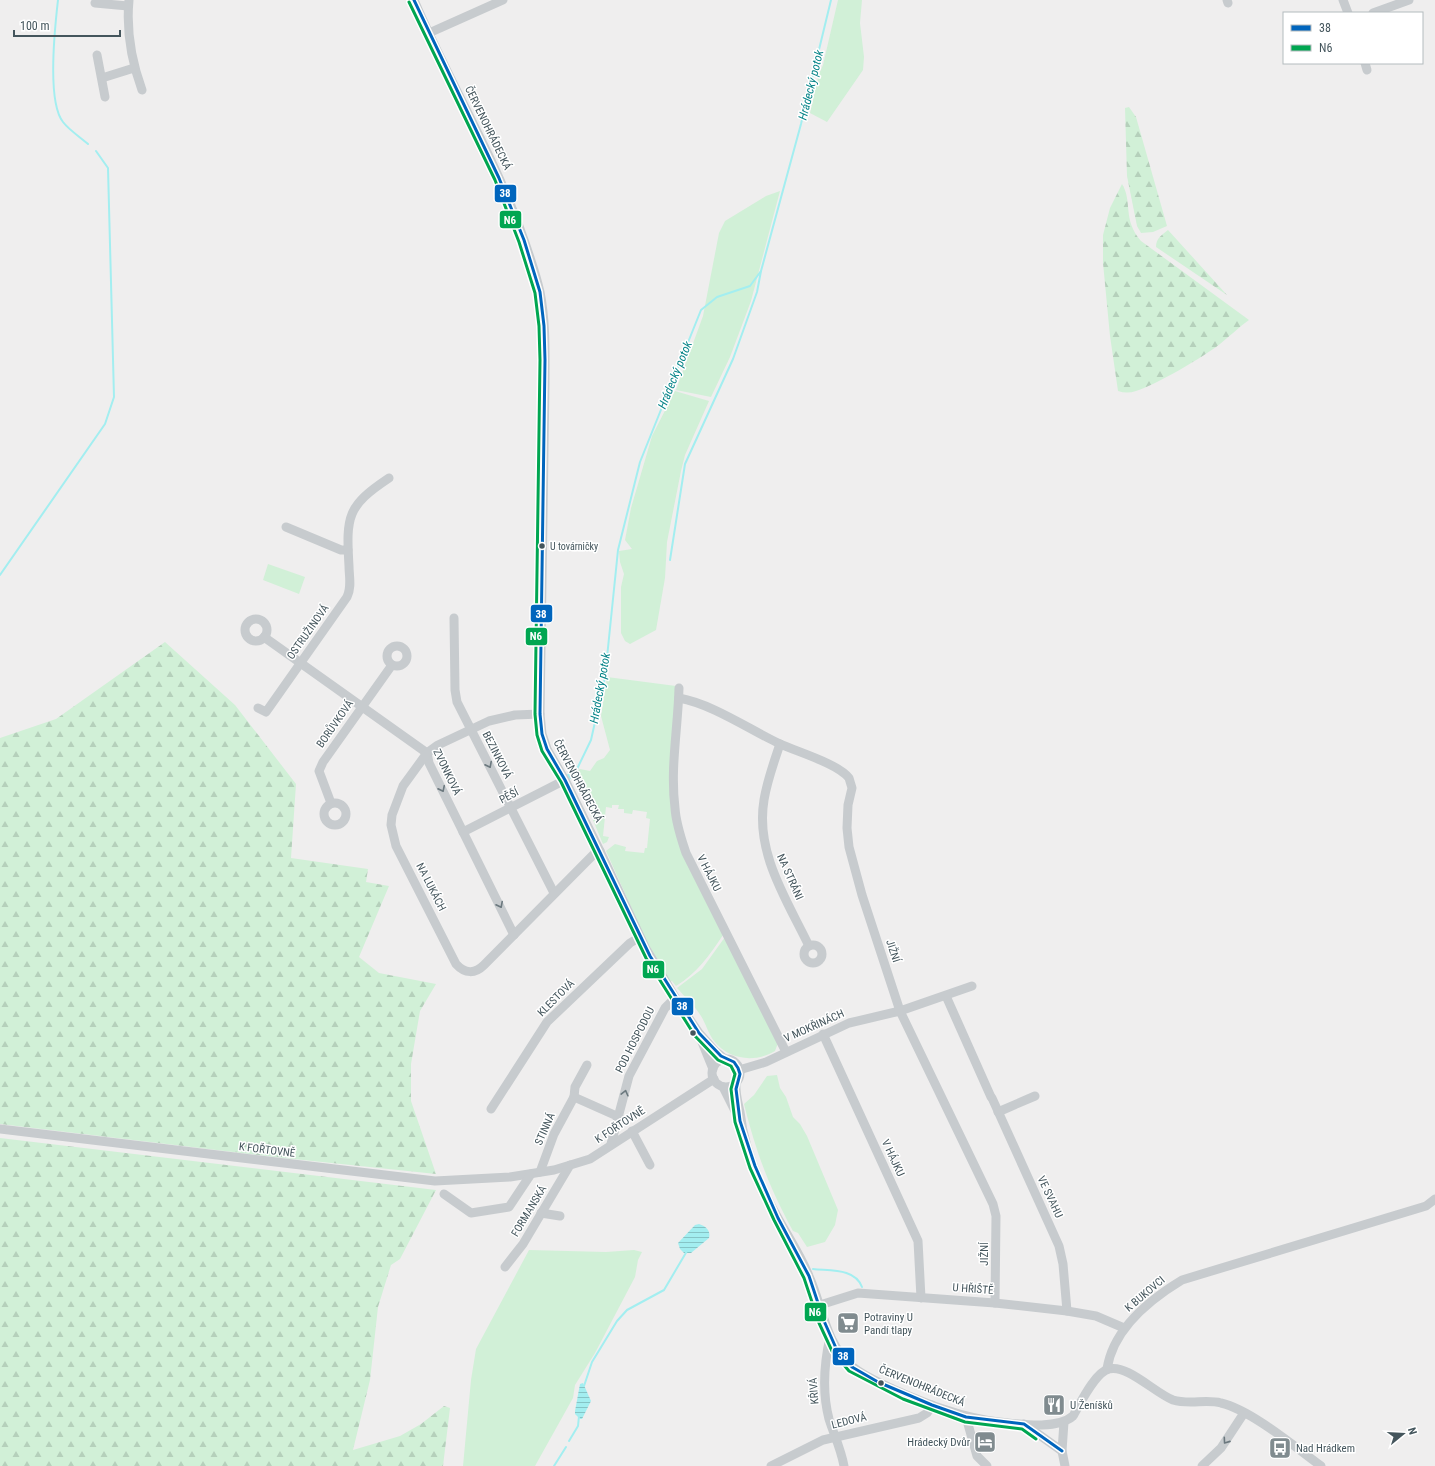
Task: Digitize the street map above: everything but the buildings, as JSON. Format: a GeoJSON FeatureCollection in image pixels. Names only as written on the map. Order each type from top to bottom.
{"type":"FeatureCollection","features":[{"type":"Feature","properties":{"kind":"street","name":"ČERVENOHRÁDECKÁ"},"geometry":{"type":"LineString","coordinates":[[414,0],[505,189],[533,268],[542,304],[545,331],[545,383],[540,714],[544,742],[600,850],[640,937],[675,998],[699,1033],[726,1060]]}},
{"type":"Feature","properties":{"kind":"street"},"geometry":{"type":"LineString","coordinates":[[429,33],[503,0]]}},
{"type":"Feature","properties":{"kind":"street"},"geometry":{"type":"LineString","coordinates":[[1343,0],[1348,12]]}},
{"type":"Feature","properties":{"kind":"street"},"geometry":{"type":"LineString","coordinates":[[1376,12],[1409,0]]}},
{"type":"Feature","properties":{"kind":"street"},"geometry":{"type":"LineString","coordinates":[[95,3],[128,3],[128,30],[134,68],[142,90]]}},
{"type":"Feature","properties":{"kind":"street"},"geometry":{"type":"LineString","coordinates":[[97,55],[105,97]]}},
{"type":"Feature","properties":{"kind":"street"},"geometry":{"type":"LineString","coordinates":[[102,78],[134,68]]}},
{"type":"Feature","properties":{"kind":"street","name":"OSTRUŽINOVÁ"},"geometry":{"type":"LineString","coordinates":[[258,708],[266,712],[349,593],[348,550],[350,518],[352,511],[367,493],[389,478]]}},
{"type":"Feature","properties":{"kind":"street"},"geometry":{"type":"LineString","coordinates":[[286,527],[341,550],[348,550]]}},
{"type":"Feature","properties":{"kind":"street","name":"BEZINKOVÁ"},"geometry":{"type":"LineString","coordinates":[[454,618],[456,697],[471,730],[554,893]]}},
{"type":"Feature","properties":{"kind":"street","name":"ZVONKOVÁ"},"geometry":{"type":"LineString","coordinates":[[264,637],[427,753],[429,763],[514,935]]}},
{"type":"Feature","properties":{"kind":"street","name":"BORŮVKOVÁ"},"geometry":{"type":"LineString","coordinates":[[331,803],[319,771],[323,762],[392,665]]}},
{"type":"Feature","properties":{"kind":"street","name":"V HÁJKU"},"geometry":{"type":"LineString","coordinates":[[679,688],[674,750],[675,807],[678,829],[686,853],[786,1052]]}},
{"type":"Feature","properties":{"kind":"street","name":"JIŽNÍ"},"geometry":{"type":"LineString","coordinates":[[679,698],[703,705],[780,744],[832,766],[847,774],[851,781],[852,788],[848,805],[847,828],[849,847],[862,895],[900,1011],[993,1204],[996,1216],[995,1303]]}},
{"type":"Feature","properties":{"kind":"street","name":"NA LUKÁCH"},"geometry":{"type":"LineString","coordinates":[[540,714],[515,715],[497,718],[438,745],[427,753],[410,776],[397,798],[391,825],[396,846],[456,964],[460,969],[472,972],[479,970],[554,893],[600,850]]}},
{"type":"Feature","properties":{"kind":"street","name":"NA STRÁNI"},"geometry":{"type":"LineString","coordinates":[[780,744],[764,799],[762,827],[764,844],[776,878],[809,946]]}},
{"type":"Feature","properties":{"kind":"street","name":"PĚŠÍ"},"geometry":{"type":"LineString","coordinates":[[463,832],[511,809],[565,780]]}},
{"type":"Feature","properties":{"kind":"street","name":"KLESTOVÁ"},"geometry":{"type":"LineString","coordinates":[[491,1109],[547,1022],[630,943],[640,937]]}},
{"type":"Feature","properties":{"kind":"street","name":"V MOKŘINÁCH"},"geometry":{"type":"LineString","coordinates":[[739,1070],[759,1065],[848,1022],[900,1011],[972,986]]}},
{"type":"Feature","properties":{"kind":"street","name":"VE SVAHU"},"geometry":{"type":"LineString","coordinates":[[946,996],[1059,1246],[1063,1264],[1067,1311]]}},
{"type":"Feature","properties":{"kind":"street","name":"POD HOSPODOU"},"geometry":{"type":"LineString","coordinates":[[611,1144],[629,1076],[664,1008],[675,998]]}},
{"type":"Feature","properties":{"kind":"street","name":"ČERVENOHRÁDECKÁ"},"geometry":{"type":"LineString","coordinates":[[699,1033],[713,1069]]}},
{"type":"Feature","properties":{"kind":"street","name":"V HÁJKU"},"geometry":{"type":"LineString","coordinates":[[823,1034],[918,1241],[920,1298]]}},
{"type":"Feature","properties":{"kind":"street"},"geometry":{"type":"LineString","coordinates":[[726,1060],[735,1063],[739,1070],[739,1078],[731,1086],[723,1086],[717,1083],[714,1079],[713,1069],[719,1062],[726,1060]]}},
{"type":"Feature","properties":{"kind":"street","name":"STINNÁ"},"geometry":{"type":"LineString","coordinates":[[536,1173],[554,1134],[574,1097],[575,1087],[587,1065]]}},
{"type":"Feature","properties":{"kind":"street","name":"K FOŘTOVNĚ"},"geometry":{"type":"LineString","coordinates":[[0,1129],[435,1181],[510,1177],[536,1173],[590,1159],[611,1144],[714,1079]]}},
{"type":"Feature","properties":{"kind":"street","name":"ČERVENOHRÁDECKÁ"},"geometry":{"type":"LineString","coordinates":[[736,1082],[740,1121]]}},
{"type":"Feature","properties":{"kind":"street","name":"ČERVENOHRÁDECKÁ"},"geometry":{"type":"LineString","coordinates":[[723,1086],[740,1121],[761,1183],[778,1218],[810,1276],[830,1336],[843,1357],[863,1374],[932,1405],[966,1417],[1024,1424],[1064,1422]]}},
{"type":"Feature","properties":{"kind":"street"},"geometry":{"type":"LineString","coordinates":[[998,1112],[1035,1096]]}},
{"type":"Feature","properties":{"kind":"street"},"geometry":{"type":"LineString","coordinates":[[574,1097],[619,1117]]}},
{"type":"Feature","properties":{"kind":"street"},"geometry":{"type":"LineString","coordinates":[[632,1131],[650,1166]]}},
{"type":"Feature","properties":{"kind":"street","name":"FORMANSKÁ"},"geometry":{"type":"LineString","coordinates":[[505,1267],[523,1244],[570,1165]]}},
{"type":"Feature","properties":{"kind":"street"},"geometry":{"type":"LineString","coordinates":[[444,1194],[471,1213],[509,1207],[536,1173]]}},
{"type":"Feature","properties":{"kind":"street","name":"K BUKOVCI"},"geometry":{"type":"LineString","coordinates":[[1107,1369],[1109,1358],[1124,1328],[1165,1291],[1182,1280],[1426,1206],[1435,1200]]}},
{"type":"Feature","properties":{"kind":"street"},"geometry":{"type":"LineString","coordinates":[[542,1213],[560,1216]]}},
{"type":"Feature","properties":{"kind":"street","name":"U HŘIŠTĚ"},"geometry":{"type":"LineString","coordinates":[[820,1305],[858,1293],[995,1303],[1067,1311],[1096,1316],[1124,1328]]}},
{"type":"Feature","properties":{"kind":"street","name":"KŘIVÁ"},"geometry":{"type":"LineString","coordinates":[[830,1336],[824,1378],[829,1418],[844,1466]]}},
{"type":"Feature","properties":{"kind":"street"},"geometry":{"type":"LineString","coordinates":[[1065,1466],[1062,1451],[1064,1422],[1073,1416],[1098,1375],[1107,1369],[1114,1368],[1123,1370],[1173,1400],[1190,1403],[1219,1402],[1234,1406],[1321,1466]]}},
{"type":"Feature","properties":{"kind":"street","name":"LEDOVÁ"},"geometry":{"type":"LineString","coordinates":[[772,1466],[810,1446],[836,1437],[919,1418],[927,1413],[932,1405]]}},
{"type":"Feature","properties":{"kind":"street"},"geometry":{"type":"LineString","coordinates":[[1202,1466],[1221,1448],[1244,1413]]}},
{"type":"Feature","properties":{"kind":"street"},"geometry":{"type":"LineString","coordinates":[[966,1417],[977,1456],[987,1466]]}},
{"type":"Feature","properties":{"kind":"street"},"geometry":{"type":"LineString","coordinates":[[1024,1424],[1062,1451]]}},
{"type":"Feature","properties":{"kind":"green space"},"geometry":{"type":"Polygon","coordinates":[[[838,0],[862,0],[860,23],[864,57],[863,70],[827,122],[810,113],[838,0]]]}},
{"type":"Feature","properties":{"kind":"green space"},"geometry":{"type":"Polygon","coordinates":[[[1129,107],[1136,117],[1167,226],[1153,232],[1141,233],[1137,226],[1127,176],[1125,108],[1129,107]]]}},
{"type":"Feature","properties":{"kind":"green space"},"geometry":{"type":"Polygon","coordinates":[[[1122,184],[1127,197],[1132,225],[1135,233],[1141,241],[1249,320],[1220,344],[1192,363],[1167,377],[1134,392],[1118,391],[1110,336],[1103,263],[1103,235],[1110,208],[1122,184]]]}},
{"type":"Feature","properties":{"kind":"green space"},"geometry":{"type":"Polygon","coordinates":[[[780,191],[751,301],[730,357],[711,397],[676,390],[703,316],[719,233],[725,221],[766,196],[780,191]]]}},
{"type":"Feature","properties":{"kind":"green space"},"geometry":{"type":"Polygon","coordinates":[[[1168,230],[1227,295],[1156,247],[1158,239],[1168,230]]]}},
{"type":"Feature","properties":{"kind":"green space"},"geometry":{"type":"Polygon","coordinates":[[[675,391],[709,401],[685,455],[681,471],[667,542],[665,578],[656,630],[630,644],[625,641],[621,633],[621,587],[624,574],[620,562],[619,551],[632,549],[625,540],[631,508],[652,436],[675,391]]]}},
{"type":"Feature","properties":{"kind":"green space"},"geometry":{"type":"Polygon","coordinates":[[[268,564],[305,577],[299,594],[263,580],[268,564]]]}},
{"type":"Feature","properties":{"kind":"green space"},"geometry":{"type":"Polygon","coordinates":[[[165,642],[235,705],[296,784],[291,858],[368,869],[366,882],[389,886],[359,957],[379,973],[436,984],[420,1011],[411,1064],[411,1101],[436,1174],[284,1158],[0,1124],[0,738],[56,719],[165,642]]]}},
{"type":"Feature","properties":{"kind":"green space"},"geometry":{"type":"Polygon","coordinates":[[[607,677],[676,686],[673,812],[723,935],[702,964],[690,976],[676,986],[672,981],[670,982],[645,938],[606,851],[615,844],[626,847],[625,851],[644,853],[645,848],[647,848],[650,819],[646,818],[647,812],[633,810],[632,814],[624,813],[624,809],[618,809],[619,805],[612,805],[612,808],[606,807],[603,836],[609,837],[607,842],[603,844],[585,801],[571,776],[580,769],[590,771],[597,761],[604,758],[610,750],[601,716],[607,677]]]}},
{"type":"Feature","properties":{"kind":"green space"},"geometry":{"type":"Polygon","coordinates":[[[725,937],[778,1043],[775,1051],[767,1055],[743,1058],[735,1056],[720,1047],[712,1038],[698,1012],[677,988],[702,969],[725,937]]]}},
{"type":"Feature","properties":{"kind":"green space"},"geometry":{"type":"Polygon","coordinates":[[[777,1075],[780,1088],[786,1097],[793,1117],[800,1124],[807,1136],[838,1210],[835,1225],[825,1242],[807,1247],[798,1233],[793,1231],[770,1184],[758,1154],[744,1104],[754,1095],[767,1076],[777,1075]]]}},
{"type":"Feature","properties":{"kind":"green space"},"geometry":{"type":"Polygon","coordinates":[[[0,1138],[436,1190],[400,1259],[391,1265],[378,1307],[370,1380],[353,1450],[400,1436],[421,1424],[444,1406],[450,1408],[443,1466],[0,1466],[0,1138]]]}},
{"type":"Feature","properties":{"kind":"green space"},"geometry":{"type":"Polygon","coordinates":[[[529,1250],[606,1252],[634,1250],[642,1252],[638,1260],[635,1277],[595,1353],[575,1385],[573,1398],[535,1466],[463,1466],[471,1380],[476,1349],[529,1250]]]}},
{"type":"Feature","properties":{"kind":"water"},"geometry":{"type":"Polygon","coordinates":[[[699,1224],[707,1229],[709,1238],[691,1253],[684,1253],[680,1249],[678,1243],[695,1225],[699,1224]]]}},
{"type":"Feature","properties":{"kind":"water"},"geometry":{"type":"Polygon","coordinates":[[[583,1383],[591,1401],[582,1419],[580,1419],[575,1414],[575,1411],[580,1384],[583,1383]]]}},
{"type":"Feature","properties":{"kind":"waterway"},"geometry":{"type":"LineString","coordinates":[[58,0],[53,63],[55,98],[58,112],[65,125],[88,144]]}},
{"type":"Feature","properties":{"kind":"waterway","name":"Hrádecký potok"},"geometry":{"type":"LineString","coordinates":[[570,778],[568,775],[577,769],[591,740],[605,677],[618,550],[640,462],[701,310],[717,297],[750,286],[761,271],[801,124],[831,0]]}},
{"type":"Feature","properties":{"kind":"waterway"},"geometry":{"type":"LineString","coordinates":[[0,575],[105,424],[114,397],[108,168],[96,151]]}},
{"type":"Feature","properties":{"kind":"waterway"},"geometry":{"type":"LineString","coordinates":[[670,560],[685,464],[733,359],[757,292],[761,271]]}},
{"type":"Feature","properties":{"kind":"waterway"},"geometry":{"type":"LineString","coordinates":[[584,1386],[592,1362],[617,1321],[627,1310],[664,1290],[687,1251]]}},
{"type":"Feature","properties":{"kind":"waterway"},"geometry":{"type":"LineString","coordinates":[[813,1269],[848,1273],[854,1276],[862,1287]]}},
{"type":"Feature","properties":{"kind":"waterway"},"geometry":{"type":"LineString","coordinates":[[569,1441],[578,1426],[579,1416]]}},
{"type":"Feature","properties":{"kind":"waterway"},"geometry":{"type":"LineString","coordinates":[[554,1466],[566,1447]]}},
{"type":"Feature","properties":{"kind":"transit line","name":"38"},"geometry":{"type":"LineString","coordinates":[[414,0],[499,178],[524,240],[540,292],[544,326],[545,360],[540,714],[542,734],[547,749],[565,780],[650,956],[699,1033],[721,1056],[734,1062],[738,1068],[740,1074],[736,1089],[740,1121],[755,1166],[778,1218],[809,1276],[824,1321],[836,1348],[852,1367],[878,1382],[932,1405],[966,1417],[1024,1424],[1062,1451]]}},
{"type":"Feature","properties":{"kind":"transit line","name":"N6"},"geometry":{"type":"LineString","coordinates":[[409,2],[495,180],[519,242],[535,293],[539,326],[540,360],[535,714],[537,735],[542,751],[561,782],[646,958],[695,1036],[718,1060],[731,1066],[735,1074],[731,1089],[735,1122],[750,1168],[774,1220],[804,1278],[819,1323],[832,1351],[849,1371],[903,1399],[965,1422],[1022,1429],[1036,1439]]}},
{"type":"Feature","properties":{"kind":"place","name":"U továrničky"},"geometry":{"type":"Point","coordinates":[542,546]}},
{"type":"Feature","properties":{"kind":"place","name":"Potraviny U Pandí tlapy"},"geometry":{"type":"Point","coordinates":[848,1323]}},
{"type":"Feature","properties":{"kind":"place","name":"U Ženíšků"},"geometry":{"type":"Point","coordinates":[1054,1405]}},
{"type":"Feature","properties":{"kind":"place","name":"Hrádecký Dvůr"},"geometry":{"type":"Point","coordinates":[985,1442]}},
{"type":"Feature","properties":{"kind":"place","name":"Nad Hrádkem"},"geometry":{"type":"Point","coordinates":[1280,1448]}}]}
